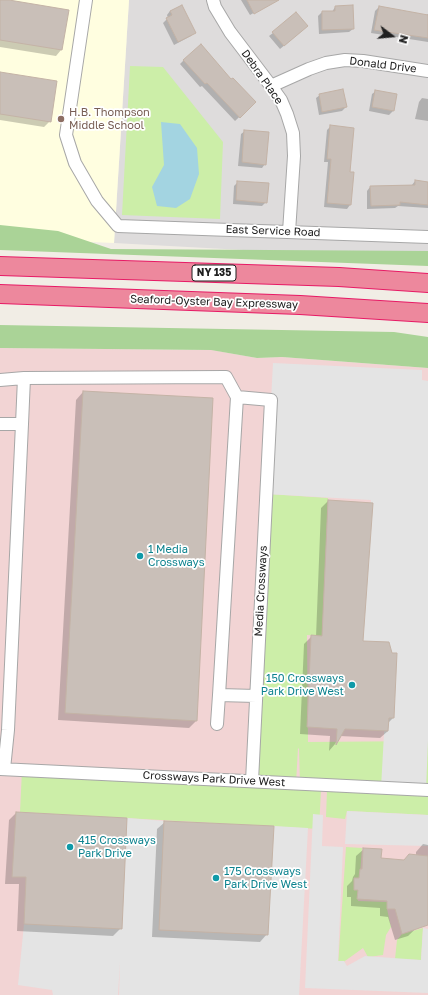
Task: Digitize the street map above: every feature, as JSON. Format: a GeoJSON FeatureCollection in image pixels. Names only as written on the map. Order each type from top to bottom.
{"type":"FeatureCollection","features":[{"type":"Feature","properties":{"kind":"highway","name":"NY 135"},"geometry":{"type":"LineString","coordinates":[[0,266],[339,277],[428,283]]}},
{"type":"Feature","properties":{"kind":"highway","name":"Seaford-Oyster Bay Expressway"},"geometry":{"type":"LineString","coordinates":[[0,294],[300,305],[428,313]]}},
{"type":"Feature","properties":{"kind":"street","name":"East Service Road"},"geometry":{"type":"LineString","coordinates":[[86,0],[66,135],[75,163],[89,188],[97,201],[118,226],[428,237]]}},
{"type":"Feature","properties":{"kind":"street","name":"Debra Place"},"geometry":{"type":"LineString","coordinates":[[213,0],[230,32],[271,86],[287,114],[292,133],[294,156],[290,232]]}},
{"type":"Feature","properties":{"kind":"street","name":"Donald Drive"},"geometry":{"type":"LineString","coordinates":[[271,86],[326,63],[345,60],[363,61],[428,71]]}},
{"type":"Feature","properties":{"kind":"street"},"geometry":{"type":"LineString","coordinates":[[0,380],[24,378],[226,377],[237,397],[217,724]]}},
{"type":"Feature","properties":{"kind":"street"},"geometry":{"type":"LineString","coordinates":[[2,769],[8,730],[24,378]]}},
{"type":"Feature","properties":{"kind":"street","name":"Media Crossways"},"geometry":{"type":"LineString","coordinates":[[237,397],[272,400],[252,781]]}},
{"type":"Feature","properties":{"kind":"street"},"geometry":{"type":"LineString","coordinates":[[0,424],[22,424]]}},
{"type":"Feature","properties":{"kind":"street"},"geometry":{"type":"LineString","coordinates":[[219,695],[256,696]]}},
{"type":"Feature","properties":{"kind":"street","name":"Crossways Park Drive West"},"geometry":{"type":"LineString","coordinates":[[2,769],[428,790]]}},
{"type":"Feature","properties":{"kind":"shaded area","name":"H.B. Thompson Middle School"},"geometry":{"type":"Polygon","coordinates":[[[0,0],[129,0],[114,243],[0,238],[0,0]]]}},
{"type":"Feature","properties":{"kind":"shaded area"},"geometry":{"type":"Polygon","coordinates":[[[129,0],[428,0],[428,260],[114,243],[129,0]]]}},
{"type":"Feature","properties":{"kind":"shaded area"},"geometry":{"type":"Polygon","coordinates":[[[0,348],[212,350],[257,358],[282,357],[428,368],[428,995],[0,995],[0,348]]]}},
{"type":"Feature","properties":{"kind":"shaded area"},"geometry":{"type":"Polygon","coordinates":[[[273,363],[422,370],[422,380],[428,381],[428,741],[426,790],[381,788],[389,643],[363,641],[371,500],[266,494],[273,363]]]}},
{"type":"Feature","properties":{"kind":"shaded area"},"geometry":{"type":"Polygon","coordinates":[[[347,811],[428,815],[428,846],[345,844],[347,811]]]}},
{"type":"Feature","properties":{"kind":"shaded area"},"geometry":{"type":"Polygon","coordinates":[[[313,814],[323,815],[322,846],[343,847],[338,961],[344,961],[347,966],[365,956],[421,960],[423,928],[428,929],[428,993],[305,988],[313,814]]]}},
{"type":"Feature","properties":{"kind":"shaded area"},"geometry":{"type":"Polygon","coordinates":[[[127,818],[164,821],[159,930],[266,935],[274,826],[308,828],[299,995],[119,995],[120,961],[118,995],[53,995],[52,990],[18,985],[24,924],[122,928],[127,818]]]}},
{"type":"Feature","properties":{"kind":"green space"},"geometry":{"type":"Polygon","coordinates":[[[130,66],[163,67],[223,142],[220,219],[122,215],[130,66]]]}},
{"type":"Feature","properties":{"kind":"green space"},"geometry":{"type":"Polygon","coordinates":[[[0,225],[58,231],[111,249],[428,251],[428,266],[0,250],[0,225]]]}},
{"type":"Feature","properties":{"kind":"green space"},"geometry":{"type":"Polygon","coordinates":[[[0,325],[394,332],[428,337],[428,368],[282,357],[257,358],[211,350],[0,348],[0,325]]]}},
{"type":"Feature","properties":{"kind":"green space"},"geometry":{"type":"Polygon","coordinates":[[[269,494],[328,498],[322,636],[307,635],[308,742],[428,741],[428,815],[347,811],[345,819],[326,817],[327,790],[321,790],[319,829],[20,812],[22,770],[252,781],[269,494]],[[298,748],[296,783],[300,783],[298,748]]]}},
{"type":"Feature","properties":{"kind":"green space"},"geometry":{"type":"Polygon","coordinates":[[[346,847],[362,848],[358,901],[387,902],[391,927],[386,935],[383,955],[368,957],[363,948],[338,966],[346,847]]]}},
{"type":"Feature","properties":{"kind":"green space"},"geometry":{"type":"Polygon","coordinates":[[[423,928],[421,960],[395,959],[397,940],[402,934],[423,928]]]}},
{"type":"Feature","properties":{"kind":"water"},"geometry":{"type":"Polygon","coordinates":[[[161,122],[180,124],[197,148],[199,174],[190,199],[176,208],[157,206],[152,187],[164,165],[161,122]]]}},
{"type":"Feature","properties":{"kind":"building"},"geometry":{"type":"Polygon","coordinates":[[[0,0],[9,0],[69,10],[62,50],[0,40],[0,0]]]}},
{"type":"Feature","properties":{"kind":"building"},"geometry":{"type":"Polygon","coordinates":[[[247,0],[279,0],[254,14],[247,0]]]}},
{"type":"Feature","properties":{"kind":"building"},"geometry":{"type":"Polygon","coordinates":[[[182,5],[196,33],[178,42],[166,18],[172,15],[170,11],[182,5]]]}},
{"type":"Feature","properties":{"kind":"building"},"geometry":{"type":"Polygon","coordinates":[[[353,5],[354,29],[322,30],[322,11],[335,11],[335,6],[353,5]]]}},
{"type":"Feature","properties":{"kind":"building"},"geometry":{"type":"Polygon","coordinates":[[[379,6],[428,15],[428,38],[374,30],[379,6]]]}},
{"type":"Feature","properties":{"kind":"building"},"geometry":{"type":"Polygon","coordinates":[[[296,12],[308,26],[284,46],[272,32],[296,12]]]}},
{"type":"Feature","properties":{"kind":"building"},"geometry":{"type":"Polygon","coordinates":[[[201,44],[231,79],[233,78],[256,102],[240,118],[183,60],[201,44]]]}},
{"type":"Feature","properties":{"kind":"building"},"geometry":{"type":"Polygon","coordinates":[[[0,72],[57,81],[51,122],[0,114],[0,72]]]}},
{"type":"Feature","properties":{"kind":"building"},"geometry":{"type":"Polygon","coordinates":[[[343,89],[347,107],[322,112],[319,94],[343,89]]]}},
{"type":"Feature","properties":{"kind":"building"},"geometry":{"type":"Polygon","coordinates":[[[375,90],[397,94],[394,111],[372,107],[375,90]]]}},
{"type":"Feature","properties":{"kind":"building"},"geometry":{"type":"Polygon","coordinates":[[[330,125],[354,128],[350,172],[354,172],[351,205],[327,203],[331,159],[327,159],[330,125]]]}},
{"type":"Feature","properties":{"kind":"building"},"geometry":{"type":"Polygon","coordinates":[[[244,130],[269,132],[266,165],[242,162],[244,130]]]}},
{"type":"Feature","properties":{"kind":"building"},"geometry":{"type":"Polygon","coordinates":[[[415,180],[428,182],[428,205],[400,202],[400,205],[371,206],[370,186],[415,185],[415,180]]]}},
{"type":"Feature","properties":{"kind":"building"},"geometry":{"type":"Polygon","coordinates":[[[237,181],[269,183],[267,203],[236,200],[237,181]]]}},
{"type":"Feature","properties":{"kind":"building","name":"1 Media Crossways"},"geometry":{"type":"Polygon","coordinates":[[[83,391],[213,398],[197,721],[65,713],[83,391]]]}},
{"type":"Feature","properties":{"kind":"building"},"geometry":{"type":"Polygon","coordinates":[[[328,500],[373,503],[363,641],[389,642],[392,653],[397,653],[394,718],[389,718],[388,731],[345,729],[336,745],[337,729],[307,727],[311,635],[322,636],[328,500]]]}},
{"type":"Feature","properties":{"kind":"building","name":"415 Crossways Park Drive"},"geometry":{"type":"Polygon","coordinates":[[[16,812],[127,818],[122,929],[24,924],[26,877],[12,877],[16,812]]]}},
{"type":"Feature","properties":{"kind":"building","name":"175 Crossways Park Drive West"},"geometry":{"type":"Polygon","coordinates":[[[164,821],[274,826],[268,935],[159,930],[164,821]]]}},
{"type":"Feature","properties":{"kind":"building"},"geometry":{"type":"Polygon","coordinates":[[[363,848],[382,849],[381,858],[404,860],[409,854],[428,856],[428,925],[402,934],[395,909],[387,909],[387,901],[357,899],[358,890],[354,890],[354,878],[359,878],[360,869],[362,869],[363,848]]]}},
{"type":"Feature","properties":{"kind":"place","name":"H.B. Thompson Middle School"},"geometry":{"type":"Point","coordinates":[61,119]}},
{"type":"Feature","properties":{"kind":"place","name":"1 Media Crossways"},"geometry":{"type":"Point","coordinates":[140,556]}},
{"type":"Feature","properties":{"kind":"place","name":"150 Crossways Park Drive West"},"geometry":{"type":"Point","coordinates":[352,685]}},
{"type":"Feature","properties":{"kind":"place","name":"415 Crossways Park Drive"},"geometry":{"type":"Point","coordinates":[70,847]}},
{"type":"Feature","properties":{"kind":"place","name":"175 Crossways Park Drive West"},"geometry":{"type":"Point","coordinates":[216,878]}}]}
